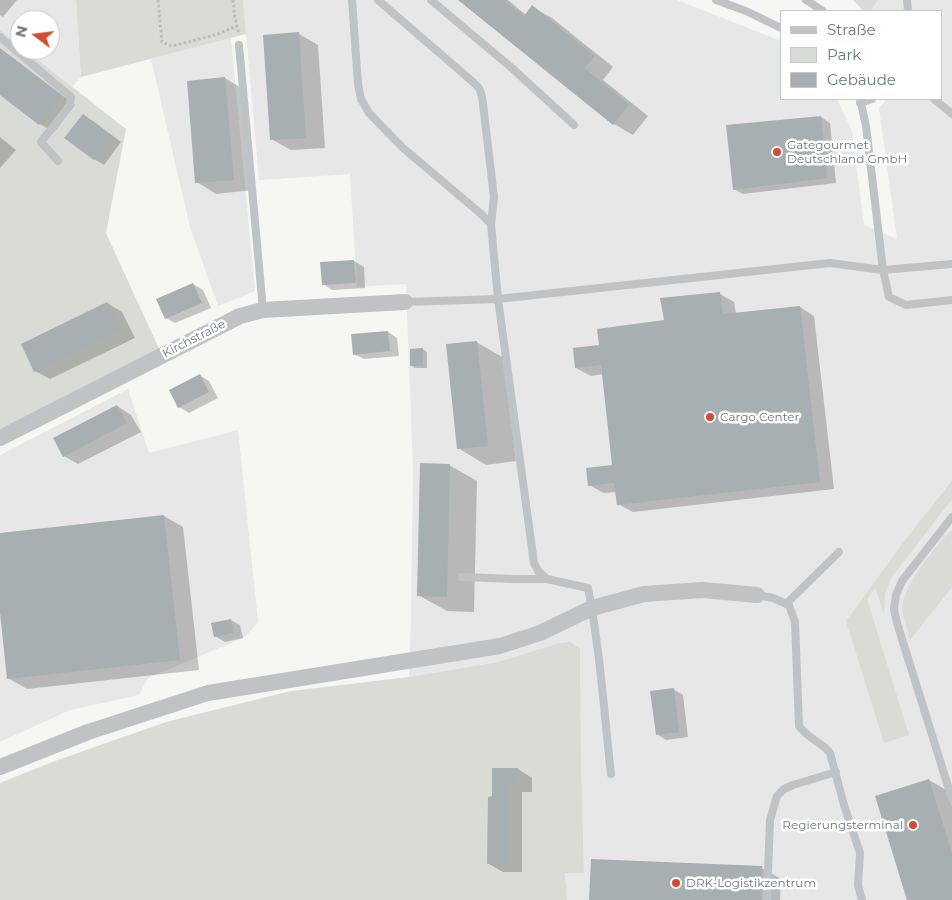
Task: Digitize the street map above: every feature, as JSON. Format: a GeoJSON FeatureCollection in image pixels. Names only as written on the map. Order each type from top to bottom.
{"type":"FeatureCollection","features":[{"type":"Feature","properties":{"kind":"street","name":"Kirchstraße"},"geometry":{"type":"LineString","coordinates":[[0,438],[240,316],[263,310],[405,302]]}},
{"type":"Feature","properties":{"kind":"street"},"geometry":{"type":"LineString","coordinates":[[0,767],[88,732],[208,693],[500,646],[540,633],[592,608],[644,594],[703,590],[757,595]]}},
{"type":"Feature","properties":{"kind":"lane"},"geometry":{"type":"LineString","coordinates":[[352,0],[358,84],[361,99],[369,113],[403,148],[480,212],[491,224]]}},
{"type":"Feature","properties":{"kind":"lane"},"geometry":{"type":"LineString","coordinates":[[378,0],[473,82],[479,88],[482,96],[494,197],[491,224],[498,299],[534,563],[538,571],[547,579]]}},
{"type":"Feature","properties":{"kind":"lane"},"geometry":{"type":"LineString","coordinates":[[431,0],[513,69],[574,125]]}},
{"type":"Feature","properties":{"kind":"lane"},"geometry":{"type":"LineString","coordinates":[[716,0],[746,11],[780,28]]}},
{"type":"Feature","properties":{"kind":"lane"},"geometry":{"type":"LineString","coordinates":[[806,0],[821,10]]}},
{"type":"Feature","properties":{"kind":"lane"},"geometry":{"type":"LineString","coordinates":[[0,37],[71,97],[70,106],[41,142],[58,161]]}},
{"type":"Feature","properties":{"kind":"lane"},"geometry":{"type":"LineString","coordinates":[[240,45],[263,310]]}},
{"type":"Feature","properties":{"kind":"lane"},"geometry":{"type":"LineString","coordinates":[[859,100],[866,126],[883,270],[889,297],[906,305],[952,300]]}},
{"type":"Feature","properties":{"kind":"lane"},"geometry":{"type":"LineString","coordinates":[[935,100],[952,114]]}},
{"type":"Feature","properties":{"kind":"lane"},"geometry":{"type":"LineString","coordinates":[[405,302],[498,299],[830,263],[883,270],[952,264]]}},
{"type":"Feature","properties":{"kind":"lane"},"geometry":{"type":"LineString","coordinates":[[952,517],[902,581],[896,595],[894,609],[952,799]]}},
{"type":"Feature","properties":{"kind":"lane"},"geometry":{"type":"LineString","coordinates":[[786,604],[839,552]]}},
{"type":"Feature","properties":{"kind":"lane"},"geometry":{"type":"LineString","coordinates":[[462,577],[547,579],[588,588],[600,672],[611,774]]}},
{"type":"Feature","properties":{"kind":"lane"},"geometry":{"type":"LineString","coordinates":[[757,595],[773,598],[789,605],[794,622],[799,726],[830,753],[844,805],[860,853],[858,885],[862,900]]}},
{"type":"Feature","properties":{"kind":"lane"},"geometry":{"type":"LineString","coordinates":[[767,900],[770,820],[777,796],[784,789],[793,785],[836,772]]}},
{"type":"Feature","properties":{"kind":"lane"},"geometry":{"type":"LineString","coordinates":[[762,850],[768,860]]}},
{"type":"Feature","properties":{"kind":"path"},"geometry":{"type":"LineString","coordinates":[[158,0],[162,42],[172,46],[206,37],[236,26]]}},
{"type":"Feature","properties":{"kind":"path"},"geometry":{"type":"LineString","coordinates":[[233,0],[234,19],[240,45]]}},
{"type":"Feature","properties":{"kind":"shaded area"},"geometry":{"type":"Polygon","coordinates":[[[0,0],[76,0],[81,77],[72,87],[38,60],[60,60],[60,10],[10,10],[10,38],[0,30],[0,0]]]}},
{"type":"Feature","properties":{"kind":"shaded area"},"geometry":{"type":"Polygon","coordinates":[[[243,0],[677,0],[780,41],[780,100],[837,100],[852,131],[864,225],[897,239],[879,108],[886,100],[942,100],[942,10],[863,10],[853,0],[952,0],[952,900],[567,900],[565,873],[584,873],[580,649],[559,643],[498,662],[409,677],[413,468],[406,284],[357,287],[350,174],[259,180],[243,0]]]}},
{"type":"Feature","properties":{"kind":"shaded area"},"geometry":{"type":"Polygon","coordinates":[[[231,38],[255,291],[218,306],[190,227],[151,59],[231,38]]]}},
{"type":"Feature","properties":{"kind":"shaded area"},"geometry":{"type":"Polygon","coordinates":[[[128,389],[149,453],[238,430],[258,622],[245,637],[148,678],[139,695],[70,710],[0,742],[0,455],[128,389]]]}},
{"type":"Feature","properties":{"kind":"green space"},"geometry":{"type":"Polygon","coordinates":[[[76,0],[243,0],[246,34],[81,77],[76,0]]]}},
{"type":"Feature","properties":{"kind":"green space"},"geometry":{"type":"Polygon","coordinates":[[[853,0],[878,0],[871,10],[863,10],[853,0]]]}},
{"type":"Feature","properties":{"kind":"green space"},"geometry":{"type":"Polygon","coordinates":[[[0,30],[10,38],[10,60],[38,60],[126,129],[106,233],[160,351],[0,431],[0,30]]]}},
{"type":"Feature","properties":{"kind":"green space"},"geometry":{"type":"Polygon","coordinates":[[[952,481],[952,499],[891,578],[885,594],[884,613],[875,588],[867,599],[909,735],[884,743],[846,621],[909,535],[952,481]]]}},
{"type":"Feature","properties":{"kind":"green space"},"geometry":{"type":"Polygon","coordinates":[[[952,530],[952,587],[910,640],[902,609],[907,590],[921,567],[952,530]]]}},
{"type":"Feature","properties":{"kind":"green space"},"geometry":{"type":"Polygon","coordinates":[[[570,642],[580,649],[584,873],[565,873],[567,900],[0,900],[0,783],[55,761],[166,722],[291,691],[409,677],[498,662],[559,643],[570,642]]]}},
{"type":"Feature","properties":{"kind":"building"},"geometry":{"type":"Polygon","coordinates":[[[458,0],[504,0],[524,16],[532,5],[595,56],[584,68],[629,104],[613,125],[458,0]]]}},
{"type":"Feature","properties":{"kind":"building"},"geometry":{"type":"Polygon","coordinates":[[[299,32],[306,138],[270,140],[263,35],[299,32]]]}},
{"type":"Feature","properties":{"kind":"building"},"geometry":{"type":"Polygon","coordinates":[[[0,49],[10,57],[10,60],[14,60],[61,96],[39,125],[0,95],[0,49]]]}},
{"type":"Feature","properties":{"kind":"building"},"geometry":{"type":"Polygon","coordinates":[[[225,77],[234,180],[195,183],[187,81],[225,77]]]}},
{"type":"Feature","properties":{"kind":"building"},"geometry":{"type":"Polygon","coordinates":[[[83,114],[112,136],[94,160],[64,138],[83,114]]]}},
{"type":"Feature","properties":{"kind":"building","name":"Gategourmet Deutschland GmbH"},"geometry":{"type":"Polygon","coordinates":[[[821,116],[827,178],[733,190],[726,125],[821,116]]]}},
{"type":"Feature","properties":{"kind":"building"},"geometry":{"type":"Polygon","coordinates":[[[354,260],[356,283],[322,285],[320,262],[354,260]]]}},
{"type":"Feature","properties":{"kind":"building"},"geometry":{"type":"Polygon","coordinates":[[[193,283],[202,303],[165,319],[156,299],[193,283]]]}},
{"type":"Feature","properties":{"kind":"building","name":"Cargo Center"},"geometry":{"type":"Polygon","coordinates":[[[720,292],[723,314],[800,306],[820,482],[617,505],[614,483],[588,486],[586,468],[612,465],[601,365],[575,368],[573,348],[599,345],[597,329],[664,320],[660,298],[720,292]]]}},
{"type":"Feature","properties":{"kind":"building"},"geometry":{"type":"Polygon","coordinates":[[[107,302],[122,330],[34,372],[21,344],[107,302]]]}},
{"type":"Feature","properties":{"kind":"building"},"geometry":{"type":"Polygon","coordinates":[[[388,331],[390,351],[353,355],[351,334],[388,331]]]}},
{"type":"Feature","properties":{"kind":"building"},"geometry":{"type":"Polygon","coordinates":[[[477,341],[488,446],[457,449],[446,344],[477,341]]]}},
{"type":"Feature","properties":{"kind":"building"},"geometry":{"type":"Polygon","coordinates":[[[423,348],[423,366],[410,366],[410,349],[423,348]]]}},
{"type":"Feature","properties":{"kind":"building"},"geometry":{"type":"Polygon","coordinates":[[[200,374],[209,392],[178,408],[169,390],[200,374]]]}},
{"type":"Feature","properties":{"kind":"building"},"geometry":{"type":"Polygon","coordinates":[[[117,405],[127,423],[63,457],[53,438],[117,405]]]}},
{"type":"Feature","properties":{"kind":"building"},"geometry":{"type":"Polygon","coordinates":[[[420,463],[450,464],[447,597],[417,596],[420,463]]]}},
{"type":"Feature","properties":{"kind":"building"},"geometry":{"type":"Polygon","coordinates":[[[164,515],[180,660],[7,679],[0,613],[0,533],[164,515]]]}},
{"type":"Feature","properties":{"kind":"building"},"geometry":{"type":"Polygon","coordinates":[[[231,619],[234,633],[214,637],[211,623],[231,619]]]}},
{"type":"Feature","properties":{"kind":"building"},"geometry":{"type":"Polygon","coordinates":[[[674,688],[679,732],[656,735],[650,691],[674,688]]]}},
{"type":"Feature","properties":{"kind":"building"},"geometry":{"type":"Polygon","coordinates":[[[492,768],[518,768],[518,785],[508,785],[508,864],[487,864],[488,797],[492,796],[492,768]]]}},
{"type":"Feature","properties":{"kind":"building","name":"Regierungsterminal"},"geometry":{"type":"Polygon","coordinates":[[[929,779],[952,853],[952,900],[907,900],[875,796],[929,779]]]}},
{"type":"Feature","properties":{"kind":"building","name":"DRK-Logistikzentrum"},"geometry":{"type":"Polygon","coordinates":[[[591,859],[762,866],[761,900],[589,900],[591,859]]]}},
{"type":"Feature","properties":{"kind":"place","name":"Gategourmet Deutschland GmbH"},"geometry":{"type":"Point","coordinates":[777,152]}},
{"type":"Feature","properties":{"kind":"place","name":"Cargo Center"},"geometry":{"type":"Point","coordinates":[710,417]}},
{"type":"Feature","properties":{"kind":"place","name":"Regierungsterminal"},"geometry":{"type":"Point","coordinates":[913,825]}},
{"type":"Feature","properties":{"kind":"place","name":"DRK-Logistikzentrum"},"geometry":{"type":"Point","coordinates":[676,883]}}]}
